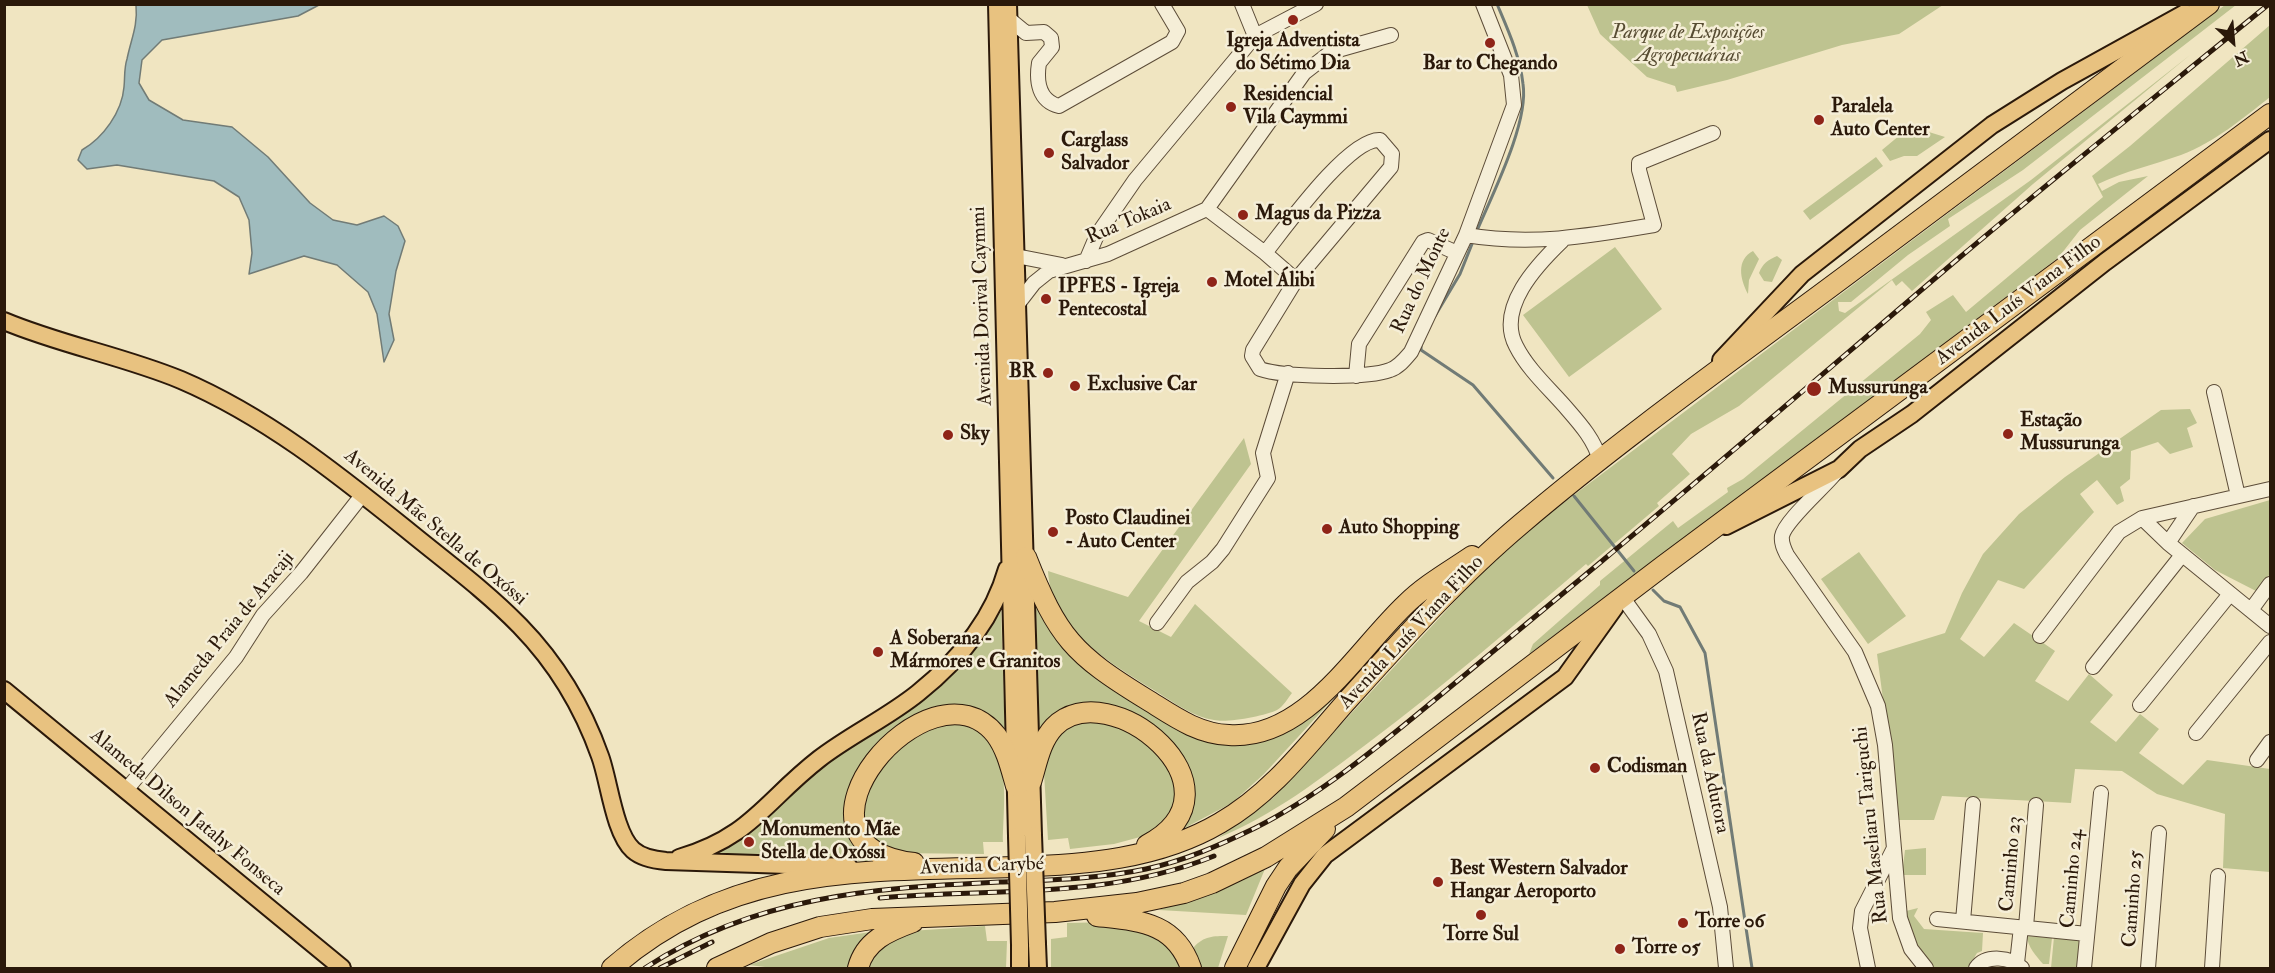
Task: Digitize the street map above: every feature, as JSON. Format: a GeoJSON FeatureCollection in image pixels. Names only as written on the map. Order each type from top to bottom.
{"type":"FeatureCollection","features":[{"type":"Feature","properties":{"kind":"highway","name":"Avenida Luís Viana Filho"},"geometry":{"type":"LineString","coordinates":[[1123,857],[1175,845],[1199,835],[1223,822],[1265,790],[1466,573],[1524,521],[1694,387],[2209,4]]}},
{"type":"Feature","properties":{"kind":"highway","name":"Avenida Luís Viana Filho"},"geometry":{"type":"LineString","coordinates":[[1055,912],[1148,901],[1212,883],[1266,858],[1346,807],[2271,114]]}},
{"type":"Feature","properties":{"kind":"highway"},"geometry":{"type":"LineString","coordinates":[[1019,557],[1054,622],[1065,638],[1092,664],[1198,729],[1229,735],[1246,735],[1280,725],[1305,710],[1407,602],[1524,521]]}},
{"type":"Feature","properties":{"kind":"highway"},"geometry":{"type":"LineString","coordinates":[[1024,784],[1047,736],[1054,727],[1072,715],[1090,711],[1104,713],[1120,718],[1148,734],[1162,746],[1180,771],[1186,789],[1184,810],[1167,834],[1123,857]]}},
{"type":"Feature","properties":{"kind":"highway"},"geometry":{"type":"LineString","coordinates":[[964,868],[892,859],[864,840],[858,831],[853,808],[859,784],[866,772],[888,746],[904,734],[930,720],[959,715],[972,719],[995,734],[1024,784]]}},
{"type":"Feature","properties":{"kind":"highway"},"geometry":{"type":"LineString","coordinates":[[1234,969],[1257,920],[1288,868],[1346,807]]}},
{"type":"Feature","properties":{"kind":"highway","name":"Avenida Carybé"},"geometry":{"type":"LineString","coordinates":[[612,969],[674,924],[701,910],[757,888],[807,877],[906,869],[1039,867],[1123,857]]}},
{"type":"Feature","properties":{"kind":"highway"},"geometry":{"type":"LineString","coordinates":[[717,969],[771,943],[820,927],[872,919],[1055,912],[1123,919],[1165,931],[1180,944],[1191,969]]}},
{"type":"Feature","properties":{"kind":"highway"},"geometry":{"type":"LineString","coordinates":[[858,969],[864,953],[879,938],[898,928],[932,916]]}},
{"type":"Feature","properties":{"kind":"main road","name":"Avenida Dorival Caymmi"},"geometry":{"type":"LineString","coordinates":[[996,4],[1019,557]]}},
{"type":"Feature","properties":{"kind":"main road","name":"Avenida Luís Viana Filho"},"geometry":{"type":"LineString","coordinates":[[1694,387],[1802,274],[1992,125],[2062,81],[2199,4]]}},
{"type":"Feature","properties":{"kind":"main road","name":"Avenida Dorival Caymmi"},"geometry":{"type":"LineString","coordinates":[[1008,12],[1016,256],[1025,835]]}},
{"type":"Feature","properties":{"kind":"main road","name":"Avenida Luís Viana Filho"},"geometry":{"type":"LineString","coordinates":[[1711,532],[1839,469],[1860,449],[1912,414],[2105,262],[2263,150],[2271,140]]}},
{"type":"Feature","properties":{"kind":"main road","name":"Avenida Mãe Stella de Oxóssi"},"geometry":{"type":"LineString","coordinates":[[8,323],[144,365],[215,395],[292,441],[363,494],[479,588],[542,650],[560,676],[600,756],[627,842],[641,855],[666,861],[906,869]]}},
{"type":"Feature","properties":{"kind":"main road"},"geometry":{"type":"LineString","coordinates":[[666,861],[709,848],[735,835],[818,760],[918,694],[954,659],[987,617],[1019,557]]}},
{"type":"Feature","properties":{"kind":"main road","name":"Avenida Luís Viana Filho"},"geometry":{"type":"LineString","coordinates":[[1256,969],[1302,884],[1325,855],[1565,677],[1620,600]]}},
{"type":"Feature","properties":{"kind":"main road","name":"Alameda Dilson Jatahy Fonseca"},"geometry":{"type":"LineString","coordinates":[[4,690],[128,789],[342,969]]}},
{"type":"Feature","properties":{"kind":"main road"},"geometry":{"type":"LineString","coordinates":[[1025,835],[1038,969]]}},
{"type":"Feature","properties":{"kind":"main road"},"geometry":{"type":"LineString","coordinates":[[1020,969],[1025,835]]}},
{"type":"Feature","properties":{"kind":"street"},"geometry":{"type":"LineString","coordinates":[[1008,12],[1026,33],[1044,32],[1051,38],[1052,47],[1039,63],[1040,90],[1047,101],[1059,106],[1172,42],[1178,31],[1162,4]]}},
{"type":"Feature","properties":{"kind":"street"},"geometry":{"type":"LineString","coordinates":[[1242,4],[1255,36]]}},
{"type":"Feature","properties":{"kind":"street"},"geometry":{"type":"LineString","coordinates":[[1086,261],[1097,235],[1135,180],[1180,129],[1255,36],[1316,4]]}},
{"type":"Feature","properties":{"kind":"street","name":"Rua do Monte"},"geometry":{"type":"LineString","coordinates":[[1296,280],[1253,350],[1252,356],[1260,369],[1288,373],[1356,376],[1389,370],[1404,360],[1431,312],[1457,253],[1475,236],[1514,105],[1511,75],[1483,4]]}},
{"type":"Feature","properties":{"kind":"street"},"geometry":{"type":"LineString","coordinates":[[1265,253],[1324,180],[1356,150],[1375,140],[1380,140],[1389,149],[1393,160],[1386,175],[1296,280],[1208,209],[1304,74],[1331,52],[1390,35]]}},
{"type":"Feature","properties":{"kind":"street"},"geometry":{"type":"LineString","coordinates":[[1475,236],[1562,240],[1654,225],[1639,163],[1713,133]]}},
{"type":"Feature","properties":{"kind":"street","name":"Rua Tokaia"},"geometry":{"type":"LineString","coordinates":[[1017,305],[1041,278],[1064,266],[1125,247],[1208,209]]}},
{"type":"Feature","properties":{"kind":"street"},"geometry":{"type":"LineString","coordinates":[[1356,376],[1359,344],[1421,245],[1428,240],[1457,253]]}},
{"type":"Feature","properties":{"kind":"street"},"geometry":{"type":"LineString","coordinates":[[1562,240],[1540,262],[1527,280],[1516,301],[1511,332],[1520,354],[1591,436],[1600,460]]}},
{"type":"Feature","properties":{"kind":"street","name":"Rua Tokaia"},"geometry":{"type":"LineString","coordinates":[[1016,256],[1064,266]]}},
{"type":"Feature","properties":{"kind":"street"},"geometry":{"type":"LineString","coordinates":[[1157,623],[1187,582],[1212,562],[1223,549],[1268,478],[1263,453],[1288,373]]}},
{"type":"Feature","properties":{"kind":"street"},"geometry":{"type":"LineString","coordinates":[[2214,392],[2238,496]]}},
{"type":"Feature","properties":{"kind":"street","name":"Rua Maseliaru Tariguchi"},"geometry":{"type":"LineString","coordinates":[[1839,469],[1815,498],[1789,521],[1782,538],[1787,555],[1855,652],[1878,706],[1885,745],[1894,848],[1905,935],[1926,969]]}},
{"type":"Feature","properties":{"kind":"street"},"geometry":{"type":"LineString","coordinates":[[2040,636],[2119,532],[2142,518],[2271,489]]}},
{"type":"Feature","properties":{"kind":"street","name":"Alameda Praia de Aracaji"},"geometry":{"type":"LineString","coordinates":[[128,789],[236,657],[263,615],[301,573],[363,494]]}},
{"type":"Feature","properties":{"kind":"street"},"geometry":{"type":"LineString","coordinates":[[2168,543],[2193,506]]}},
{"type":"Feature","properties":{"kind":"street"},"geometry":{"type":"LineString","coordinates":[[2142,518],[2182,555],[2271,626]]}},
{"type":"Feature","properties":{"kind":"street"},"geometry":{"type":"LineString","coordinates":[[2093,667],[2182,555]]}},
{"type":"Feature","properties":{"kind":"street"},"geometry":{"type":"LineString","coordinates":[[2251,610],[2271,584]]}},
{"type":"Feature","properties":{"kind":"street"},"geometry":{"type":"LineString","coordinates":[[2140,705],[2230,594]]}},
{"type":"Feature","properties":{"kind":"street","name":"Rua da Adutora"},"geometry":{"type":"LineString","coordinates":[[1620,600],[1649,634],[1666,671],[1720,907],[1726,969]]}},
{"type":"Feature","properties":{"kind":"street"},"geometry":{"type":"LineString","coordinates":[[2196,733],[2271,642]]}},
{"type":"Feature","properties":{"kind":"street"},"geometry":{"type":"LineString","coordinates":[[2257,760],[2271,742]]}},
{"type":"Feature","properties":{"kind":"street","name":"Caminho 24"},"geometry":{"type":"LineString","coordinates":[[2084,969],[2101,793]]}},
{"type":"Feature","properties":{"kind":"street"},"geometry":{"type":"LineString","coordinates":[[1963,921],[1973,804]]}},
{"type":"Feature","properties":{"kind":"street","name":"Caminho 23"},"geometry":{"type":"LineString","coordinates":[[2019,966],[2036,804]]}},
{"type":"Feature","properties":{"kind":"street","name":"Caminho 25"},"geometry":{"type":"LineString","coordinates":[[2148,969],[2159,833]]}},
{"type":"Feature","properties":{"kind":"street"},"geometry":{"type":"LineString","coordinates":[[1868,969],[1860,928],[1862,911],[1894,848]]}},
{"type":"Feature","properties":{"kind":"street"},"geometry":{"type":"LineString","coordinates":[[2212,969],[2218,876]]}},
{"type":"Feature","properties":{"kind":"street"},"geometry":{"type":"LineString","coordinates":[[1937,919],[2087,934]]}},
{"type":"Feature","properties":{"kind":"street"},"geometry":{"type":"LineString","coordinates":[[1976,967],[1988,959],[2019,966]]}},
{"type":"Feature","properties":{"kind":"green space","name":"Parque de Exposições Agropecuárias"},"geometry":{"type":"Polygon","coordinates":[[[1587,5],[1943,5],[1899,34],[1842,45],[1727,80],[1677,92],[1675,86],[1647,77],[1600,34],[1587,5]]]}},
{"type":"Feature","properties":{"kind":"green space"},"geometry":{"type":"Polygon","coordinates":[[[2225,5],[2236,5],[2023,170],[1948,219],[1950,226],[1908,255],[1851,302],[1838,302],[1839,311],[1845,313],[2031,180],[2190,55],[2033,184],[1912,291],[1902,281],[1896,286],[1892,280],[1739,406],[1691,434],[1672,454],[1690,474],[1657,503],[1659,506],[1588,566],[1586,564],[1451,678],[1332,770],[1258,819],[1218,838],[1273,798],[1479,575],[1534,525],[2225,5]]]}},
{"type":"Feature","properties":{"kind":"green space"},"geometry":{"type":"Polygon","coordinates":[[[2270,25],[2270,97],[2205,144],[2181,155],[2118,175],[2098,184],[2102,191],[2119,182],[2148,176],[2080,230],[2058,258],[1529,654],[1533,644],[1600,585],[1600,581],[1673,521],[1678,528],[1728,492],[1727,488],[1743,479],[1920,334],[1931,320],[1926,312],[1953,295],[1966,312],[2103,197],[2092,176],[2270,25]]]}},
{"type":"Feature","properties":{"kind":"green space"},"geometry":{"type":"Polygon","coordinates":[[[1916,128],[1945,137],[1917,156],[1904,156],[1890,161],[1882,150],[1900,135],[1916,128]]]}},
{"type":"Feature","properties":{"kind":"green space"},"geometry":{"type":"Polygon","coordinates":[[[1876,157],[1883,166],[1810,220],[1803,211],[1876,157]]]}},
{"type":"Feature","properties":{"kind":"green space"},"geometry":{"type":"Polygon","coordinates":[[[1615,247],[1662,309],[1569,377],[1523,315],[1615,247]]]}},
{"type":"Feature","properties":{"kind":"green space"},"geometry":{"type":"Polygon","coordinates":[[[1753,251],[1759,259],[1749,280],[1748,294],[1741,270],[1744,259],[1753,251]]]}},
{"type":"Feature","properties":{"kind":"green space"},"geometry":{"type":"Polygon","coordinates":[[[1777,256],[1782,260],[1772,282],[1764,281],[1759,273],[1766,262],[1777,256]]]}},
{"type":"Feature","properties":{"kind":"green space"},"geometry":{"type":"Polygon","coordinates":[[[2190,409],[2197,423],[2187,428],[2193,447],[2170,454],[2158,442],[2131,451],[2130,479],[2120,487],[2124,501],[2117,505],[2097,480],[2080,494],[2094,512],[2024,589],[1998,580],[1960,639],[1984,657],[2014,623],[2055,651],[2035,681],[2068,701],[2089,674],[2113,695],[2090,722],[2116,742],[2140,714],[2159,729],[2139,753],[2183,785],[2207,760],[2270,769],[2270,872],[2223,868],[2225,814],[2157,794],[2122,771],[2075,769],[2071,803],[1942,796],[1934,820],[1899,820],[1877,654],[1945,633],[1962,593],[1983,554],[2019,514],[2065,477],[2161,410],[2190,409]]]}},
{"type":"Feature","properties":{"kind":"green space"},"geometry":{"type":"Polygon","coordinates":[[[1244,438],[1251,464],[1139,621],[1171,637],[1195,604],[1292,693],[1277,710],[1246,718],[1220,721],[1199,716],[1177,705],[1121,670],[1087,643],[1060,611],[1052,592],[1048,571],[1128,597],[1244,438]]]}},
{"type":"Feature","properties":{"kind":"green space"},"geometry":{"type":"Polygon","coordinates":[[[2270,500],[2270,574],[2256,591],[2215,570],[2182,543],[2205,519],[2270,500]]]}},
{"type":"Feature","properties":{"kind":"green space"},"geometry":{"type":"Polygon","coordinates":[[[1859,552],[1906,616],[1868,644],[1821,579],[1859,552]]]}},
{"type":"Feature","properties":{"kind":"green space"},"geometry":{"type":"Polygon","coordinates":[[[1036,597],[1050,626],[1189,732],[1277,735],[1405,615],[1411,614],[1264,774],[1232,803],[1177,832],[1189,777],[1106,708],[1038,738],[1036,597]]]}},
{"type":"Feature","properties":{"kind":"green space"},"geometry":{"type":"Polygon","coordinates":[[[1001,611],[1005,738],[966,709],[866,759],[848,795],[868,854],[877,862],[713,855],[816,770],[947,678],[981,643],[1001,611]]]}},
{"type":"Feature","properties":{"kind":"green space"},"geometry":{"type":"Polygon","coordinates":[[[1094,715],[1155,745],[1173,769],[1175,804],[1165,825],[1155,833],[1114,844],[1070,849],[1068,838],[1048,840],[1043,756],[1055,733],[1094,715]]]}},
{"type":"Feature","properties":{"kind":"green space"},"geometry":{"type":"Polygon","coordinates":[[[942,721],[978,729],[989,738],[997,750],[1004,780],[1003,842],[983,842],[984,854],[894,853],[880,847],[865,829],[860,796],[882,758],[942,721]]]}},
{"type":"Feature","properties":{"kind":"green space"},"geometry":{"type":"Polygon","coordinates":[[[1926,848],[1926,875],[1902,875],[1905,850],[1926,848]]]}},
{"type":"Feature","properties":{"kind":"green space"},"geometry":{"type":"Polygon","coordinates":[[[1267,864],[1246,915],[1159,910],[1267,864]]]}},
{"type":"Feature","properties":{"kind":"green space"},"geometry":{"type":"Polygon","coordinates":[[[1918,908],[1914,916],[1924,929],[1983,933],[1982,951],[1977,953],[1968,968],[1934,968],[1919,955],[1902,912],[1918,908]]]}},
{"type":"Feature","properties":{"kind":"green space"},"geometry":{"type":"Polygon","coordinates":[[[1112,922],[1170,941],[1185,968],[1051,968],[1051,939],[1067,937],[1067,923],[1112,922]]]}},
{"type":"Feature","properties":{"kind":"green space"},"geometry":{"type":"Polygon","coordinates":[[[985,926],[987,941],[1007,941],[1006,968],[865,968],[881,942],[910,931],[985,926]]]}},
{"type":"Feature","properties":{"kind":"green space"},"geometry":{"type":"Polygon","coordinates":[[[871,932],[850,968],[773,968],[749,965],[829,938],[871,932]]]}},
{"type":"Feature","properties":{"kind":"green space"},"geometry":{"type":"Polygon","coordinates":[[[1228,936],[1218,968],[1197,968],[1194,947],[1209,937],[1228,936]]]}},
{"type":"Feature","properties":{"kind":"green space"},"geometry":{"type":"Polygon","coordinates":[[[2027,936],[2052,938],[2049,964],[2043,964],[2035,955],[2027,936]]]}},
{"type":"Feature","properties":{"kind":"green space"},"geometry":{"type":"Polygon","coordinates":[[[2054,937],[2082,940],[2080,968],[2051,968],[2054,937]]]}},
{"type":"Feature","properties":{"kind":"water"},"geometry":{"type":"Polygon","coordinates":[[[136,5],[319,5],[298,16],[162,40],[142,60],[139,83],[149,100],[183,120],[232,127],[268,157],[310,203],[333,220],[357,225],[384,216],[398,226],[405,241],[396,271],[389,314],[394,340],[384,362],[377,314],[368,292],[337,265],[304,256],[249,274],[252,253],[249,220],[239,197],[214,181],[117,165],[87,169],[78,160],[82,150],[104,131],[120,106],[126,62],[135,26],[136,5]]]}},
{"type":"Feature","properties":{"kind":"waterway"},"geometry":{"type":"LineString","coordinates":[[1476,233],[1508,159],[1523,100],[1519,63],[1497,4]]}},
{"type":"Feature","properties":{"kind":"waterway"},"geometry":{"type":"LineString","coordinates":[[1435,316],[1460,274],[1474,239]]}},
{"type":"Feature","properties":{"kind":"waterway"},"geometry":{"type":"LineString","coordinates":[[1421,346],[1421,350],[1473,385],[1553,478]]}},
{"type":"Feature","properties":{"kind":"waterway"},"geometry":{"type":"LineString","coordinates":[[1574,496],[1634,571]]}},
{"type":"Feature","properties":{"kind":"waterway"},"geometry":{"type":"LineString","coordinates":[[1653,590],[1664,601],[1680,607],[1705,653],[1752,968]]}},
{"type":"Feature","properties":{"kind":"railway"},"geometry":{"type":"LineString","coordinates":[[645,968],[687,944],[729,925],[816,900],[906,888],[1055,880],[1146,869],[1202,852],[1280,815],[1350,768],[1416,716],[1997,226],[2269,4]]}},
{"type":"Feature","properties":{"kind":"railway"},"geometry":{"type":"LineString","coordinates":[[880,898],[1090,886],[1132,880],[1173,870],[1214,856]]}},
{"type":"Feature","properties":{"kind":"railway"},"geometry":{"type":"LineString","coordinates":[[660,968],[712,942]]}},
{"type":"Feature","properties":{"kind":"place","name":"Igreja Adventista do Sétimo Dia"},"geometry":{"type":"Point","coordinates":[1293,20]}},
{"type":"Feature","properties":{"kind":"place","name":"Bar to Chegando"},"geometry":{"type":"Point","coordinates":[1490,43]}},
{"type":"Feature","properties":{"kind":"place","name":"Residencial Vila Caymmi"},"geometry":{"type":"Point","coordinates":[1231,107]}},
{"type":"Feature","properties":{"kind":"place","name":"Paralela Auto Center"},"geometry":{"type":"Point","coordinates":[1819,120]}},
{"type":"Feature","properties":{"kind":"place","name":"Carglass Salvador"},"geometry":{"type":"Point","coordinates":[1049,153]}},
{"type":"Feature","properties":{"kind":"place","name":"Magus da Pizza"},"geometry":{"type":"Point","coordinates":[1243,215]}},
{"type":"Feature","properties":{"kind":"place","name":"Motel Álibi"},"geometry":{"type":"Point","coordinates":[1212,282]}},
{"type":"Feature","properties":{"kind":"place","name":"IPFES - Igreja Pentecostal"},"geometry":{"type":"Point","coordinates":[1046,299]}},
{"type":"Feature","properties":{"kind":"place","name":"BR"},"geometry":{"type":"Point","coordinates":[1048,373]}},
{"type":"Feature","properties":{"kind":"place","name":"Exclusive Car"},"geometry":{"type":"Point","coordinates":[1075,386]}},
{"type":"Feature","properties":{"kind":"place","name":"Mussurunga"},"geometry":{"type":"Point","coordinates":[1814,389]}},
{"type":"Feature","properties":{"kind":"place","name":"Estação Mussurunga"},"geometry":{"type":"Point","coordinates":[2008,434]}},
{"type":"Feature","properties":{"kind":"place","name":"Sky"},"geometry":{"type":"Point","coordinates":[948,435]}},
{"type":"Feature","properties":{"kind":"place","name":"Auto Shopping"},"geometry":{"type":"Point","coordinates":[1327,529]}},
{"type":"Feature","properties":{"kind":"place","name":"Posto Claudinei - Auto Center"},"geometry":{"type":"Point","coordinates":[1053,532]}},
{"type":"Feature","properties":{"kind":"place","name":"A Soberana - Mármores e Granitos"},"geometry":{"type":"Point","coordinates":[878,652]}},
{"type":"Feature","properties":{"kind":"place","name":"Codisman"},"geometry":{"type":"Point","coordinates":[1595,768]}},
{"type":"Feature","properties":{"kind":"place","name":"Monumento Mãe Stella de Oxóssi"},"geometry":{"type":"Point","coordinates":[749,842]}},
{"type":"Feature","properties":{"kind":"place","name":"Best Western Salvador Hangar Aeroporto"},"geometry":{"type":"Point","coordinates":[1438,882]}},
{"type":"Feature","properties":{"kind":"place","name":"Torre Sul"},"geometry":{"type":"Point","coordinates":[1481,915]}},
{"type":"Feature","properties":{"kind":"place","name":"Torre 06"},"geometry":{"type":"Point","coordinates":[1683,923]}},
{"type":"Feature","properties":{"kind":"place","name":"Torre 05"},"geometry":{"type":"Point","coordinates":[1620,949]}}]}
